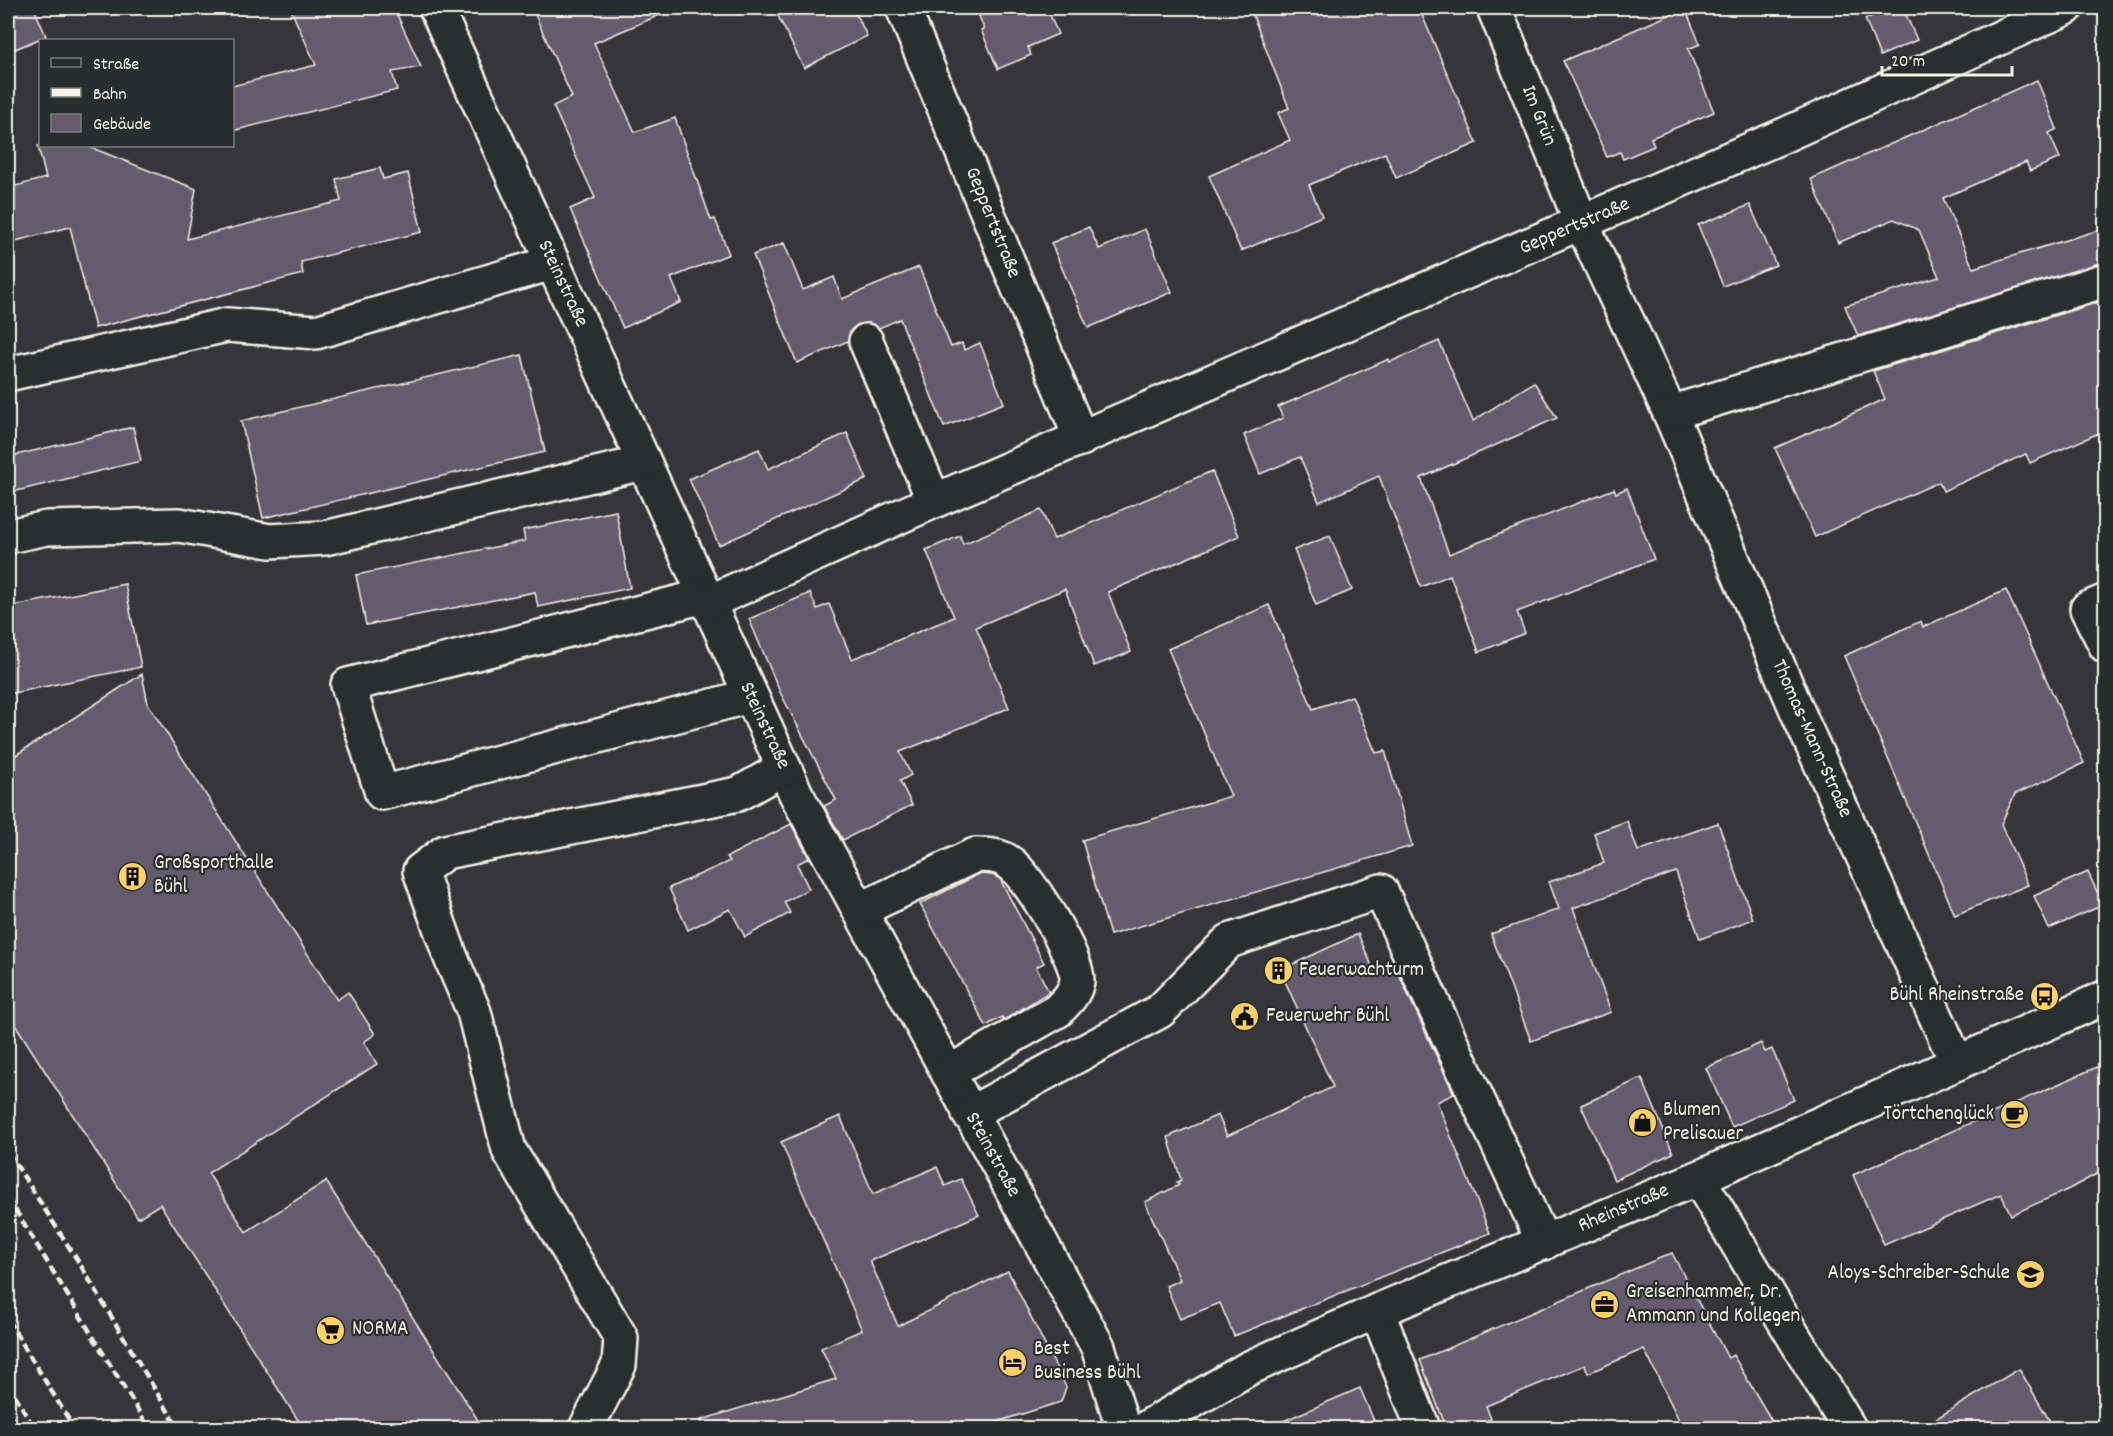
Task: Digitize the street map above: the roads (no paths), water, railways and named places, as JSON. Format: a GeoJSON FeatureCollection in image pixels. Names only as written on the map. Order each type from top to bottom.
{"type":"FeatureCollection","features":[{"type":"Feature","properties":{"kind":"street","name":"Steinstraße"},"geometry":{"type":"LineString","coordinates":[[436,8],[784,768],[969,1114],[1098,1347],[1123,1428]]}},
{"type":"Feature","properties":{"kind":"street","name":"Geppertstraße"},"geometry":{"type":"LineString","coordinates":[[903,8],[1080,439]]}},
{"type":"Feature","properties":{"kind":"street","name":"Im Grün"},"geometry":{"type":"LineString","coordinates":[[1494,8],[1582,224]]}},
{"type":"Feature","properties":{"kind":"street","name":"Geppertstraße"},"geometry":{"type":"LineString","coordinates":[[750,696],[382,794],[348,685],[706,599],[1582,224],[2066,8]]}},
{"type":"Feature","properties":{"kind":"street","name":"Thomas-Mann-Straße"},"geometry":{"type":"LineString","coordinates":[[1582,224],[1670,413],[1802,722],[1957,1063]]}},
{"type":"Feature","properties":{"kind":"street"},"geometry":{"type":"LineString","coordinates":[[8,374],[227,325],[316,332],[552,263]]}},
{"type":"Feature","properties":{"kind":"street"},"geometry":{"type":"LineString","coordinates":[[1670,413],[2106,280]]}},
{"type":"Feature","properties":{"kind":"street"},"geometry":{"type":"LineString","coordinates":[[866,341],[934,501]]}},
{"type":"Feature","properties":{"kind":"street"},"geometry":{"type":"LineString","coordinates":[[8,536],[47,528],[179,525],[270,541],[325,538],[644,463]]}},
{"type":"Feature","properties":{"kind":"street"},"geometry":{"type":"LineString","coordinates":[[2106,601],[2087,609],[2106,646]]}},
{"type":"Feature","properties":{"kind":"street"},"geometry":{"type":"LineString","coordinates":[[586,1428],[619,1365],[621,1338],[508,1150],[474,1012],[451,958],[420,871],[445,852],[738,795],[784,768]]}},
{"type":"Feature","properties":{"kind":"street"},"geometry":{"type":"LineString","coordinates":[[860,910],[975,855],[991,855],[1009,861],[1026,876],[1075,963],[1077,981],[1071,997],[1057,1011],[948,1073]]}},
{"type":"Feature","properties":{"kind":"street"},"geometry":{"type":"LineString","coordinates":[[969,1114],[1160,1011],[1230,941],[1380,891],[1544,1243]]}},
{"type":"Feature","properties":{"kind":"street","name":"Rheinstraße"},"geometry":{"type":"LineString","coordinates":[[1146,1428],[1249,1368],[1377,1311],[1698,1178],[2106,997]]}},
{"type":"Feature","properties":{"kind":"street"},"geometry":{"type":"LineString","coordinates":[[1698,1178],[1843,1418]]}},
{"type":"Feature","properties":{"kind":"street"},"geometry":{"type":"LineString","coordinates":[[1377,1311],[1423,1428]]}},
{"type":"Feature","properties":{"kind":"railway"},"geometry":{"type":"LineString","coordinates":[[8,1152],[78,1261],[178,1428]]}},
{"type":"Feature","properties":{"kind":"railway"},"geometry":{"type":"LineString","coordinates":[[8,1198],[149,1428]]}},
{"type":"Feature","properties":{"kind":"railway"},"geometry":{"type":"LineString","coordinates":[[8,1320],[74,1428]]}},
{"type":"Feature","properties":{"kind":"railway"},"geometry":{"type":"LineString","coordinates":[[8,1383],[34,1428]]}},
{"type":"Feature","properties":{"kind":"railway"},"geometry":{"type":"LineString","coordinates":[[8,1412],[18,1428]]}},
{"type":"Feature","properties":{"kind":"place","name":"Großsporthalle Bühl"},"geometry":{"type":"Point","coordinates":[133,876]}},
{"type":"Feature","properties":{"kind":"place","name":"Feuerwachturm"},"geometry":{"type":"Point","coordinates":[1278,971]}},
{"type":"Feature","properties":{"kind":"place","name":"Bühl Rheinstraße"},"geometry":{"type":"Point","coordinates":[2045,996]}},
{"type":"Feature","properties":{"kind":"place","name":"Feuerwehr Bühl"},"geometry":{"type":"Point","coordinates":[1245,1017]}},
{"type":"Feature","properties":{"kind":"place","name":"Törtchenglück"},"geometry":{"type":"Point","coordinates":[2015,1115]}},
{"type":"Feature","properties":{"kind":"place","name":"Blumen Prelisauer"},"geometry":{"type":"Point","coordinates":[1642,1123]}},
{"type":"Feature","properties":{"kind":"place","name":"Aloys-Schreiber-Schule"},"geometry":{"type":"Point","coordinates":[2031,1274]}},
{"type":"Feature","properties":{"kind":"place","name":"Greisenhammer, Dr. Ammann und Kollegen"},"geometry":{"type":"Point","coordinates":[1605,1305]}},
{"type":"Feature","properties":{"kind":"place","name":"NORMA"},"geometry":{"type":"Point","coordinates":[331,1330]}},
{"type":"Feature","properties":{"kind":"place","name":"Best Business Bühl"},"geometry":{"type":"Point","coordinates":[1013,1362]}}]}
